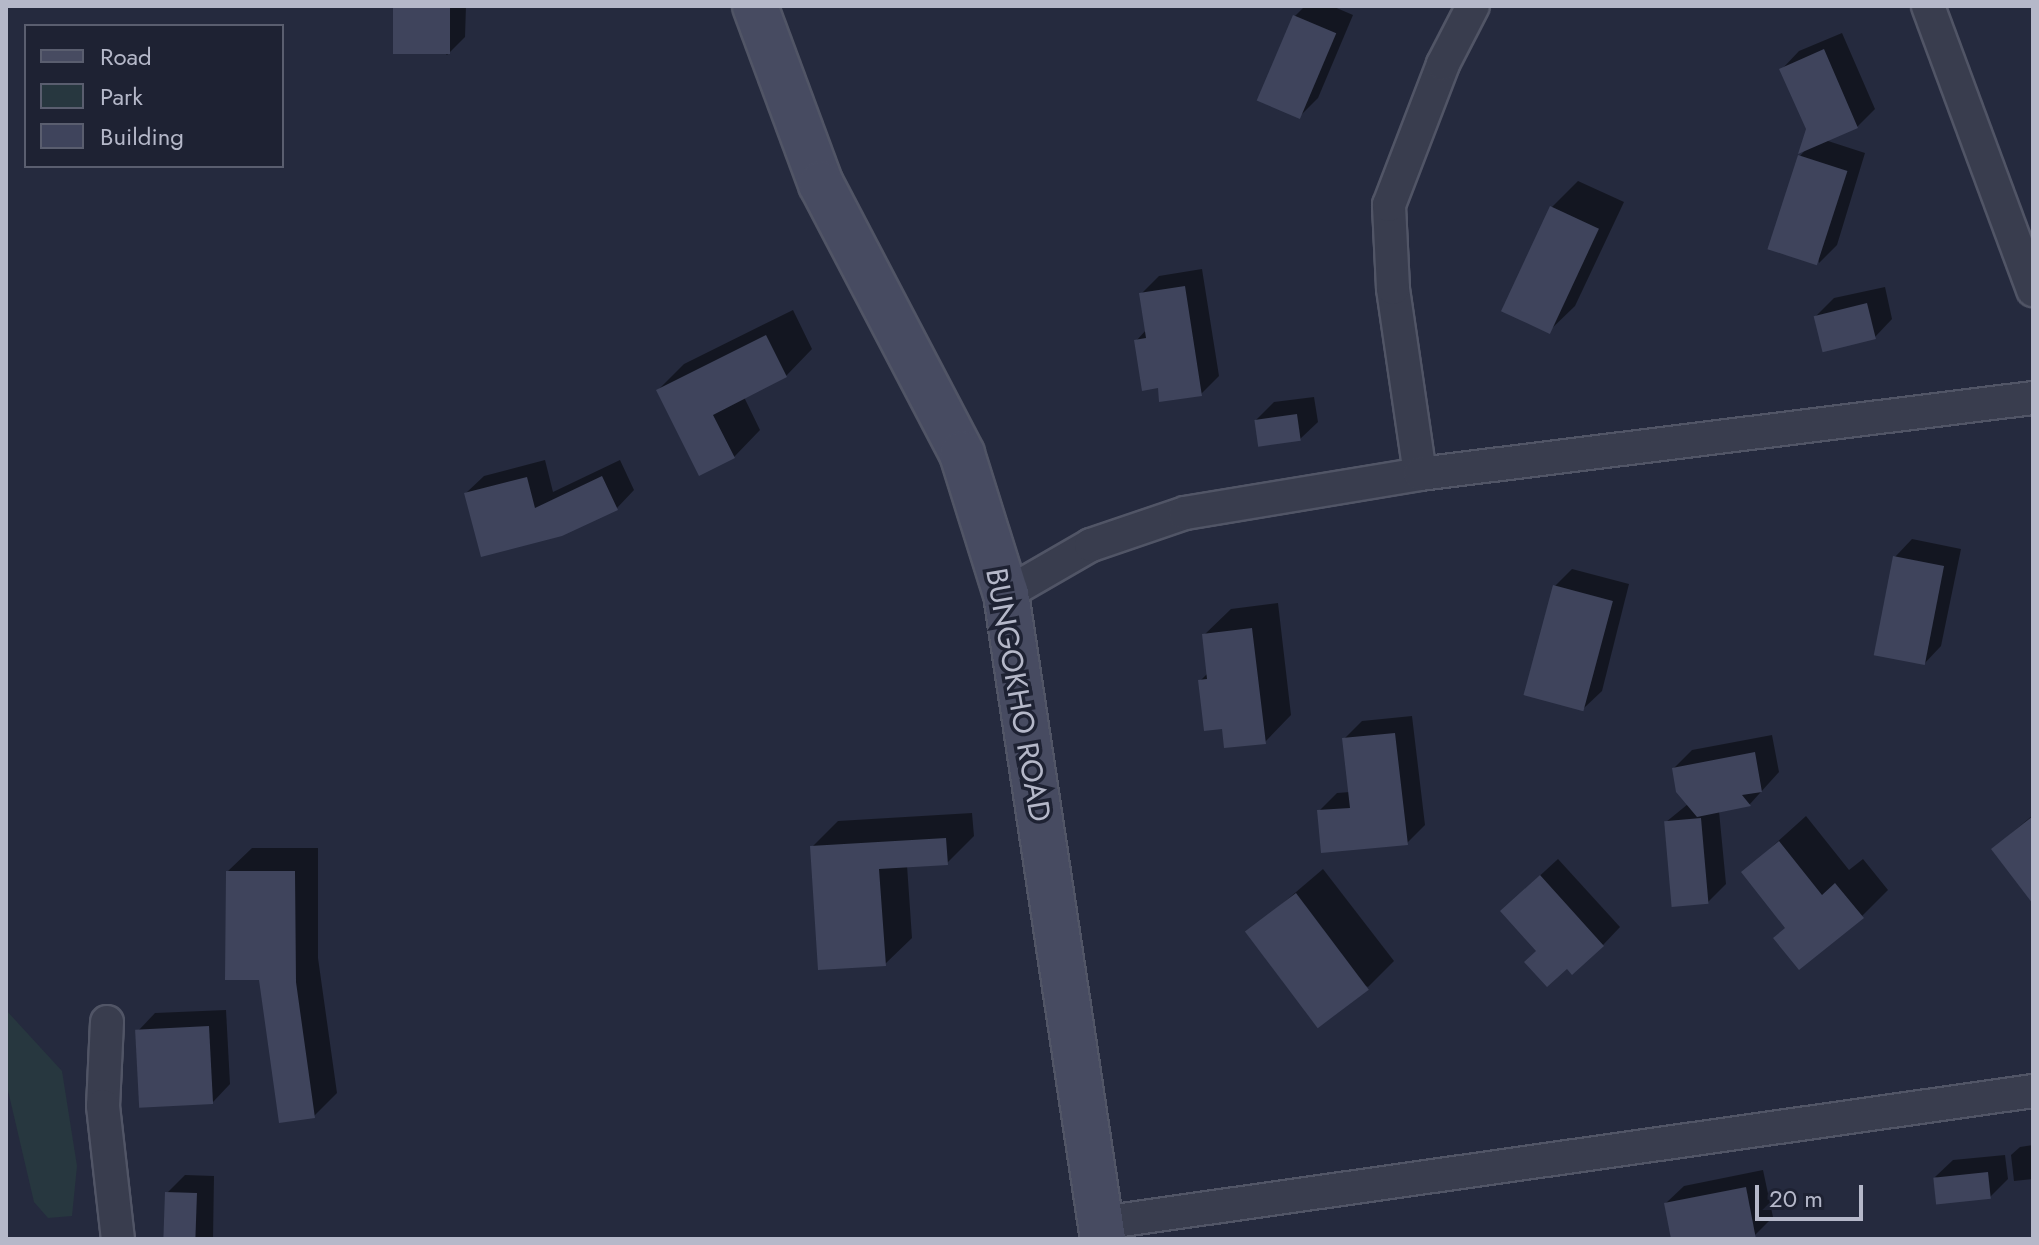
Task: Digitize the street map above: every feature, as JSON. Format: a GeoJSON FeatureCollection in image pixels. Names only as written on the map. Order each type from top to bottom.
{"type":"FeatureCollection","features":[{"type":"Feature","properties":{"kind":"street","name":"BUNGOKHO ROAD"},"geometry":{"type":"LineString","coordinates":[[755,6],[821,184],[962,454],[1006,594],[1102,1231]]}},
{"type":"Feature","properties":{"kind":"street"},"geometry":{"type":"LineString","coordinates":[[1420,474],[1393,288],[1389,205],[1443,64],[1473,6]]}},
{"type":"Feature","properties":{"kind":"street"},"geometry":{"type":"LineString","coordinates":[[1928,6],[2033,290]]}},
{"type":"Feature","properties":{"kind":"street"},"geometry":{"type":"LineString","coordinates":[[1006,594],[1091,545],[1185,513],[1420,474],[2033,398]]}},
{"type":"Feature","properties":{"kind":"street"},"geometry":{"type":"LineString","coordinates":[[107,1022],[103,1106],[118,1239]]}},
{"type":"Feature","properties":{"kind":"street"},"geometry":{"type":"LineString","coordinates":[[1102,1231],[2033,1091]]}},
{"type":"Feature","properties":{"kind":"green space"},"geometry":{"type":"Polygon","coordinates":[[[6,1010],[62,1071],[77,1166],[72,1216],[48,1218],[34,1202],[6,1082],[6,1010]]]}},
{"type":"Feature","properties":{"kind":"building"},"geometry":{"type":"Polygon","coordinates":[[[393,6],[450,6],[450,54],[393,54],[393,6]]]}},
{"type":"Feature","properties":{"kind":"building"},"geometry":{"type":"Polygon","coordinates":[[[1293,15],[1336,33],[1300,119],[1257,101],[1293,15]]]}},
{"type":"Feature","properties":{"kind":"building"},"geometry":{"type":"Polygon","coordinates":[[[1824,49],[1858,128],[1798,154],[1806,129],[1779,69],[1824,49]]]}},
{"type":"Feature","properties":{"kind":"building"},"geometry":{"type":"Polygon","coordinates":[[[1798,155],[1847,171],[1817,265],[1767,249],[1798,155]]]}},
{"type":"Feature","properties":{"kind":"building"},"geometry":{"type":"Polygon","coordinates":[[[1550,206],[1599,229],[1550,334],[1501,311],[1550,206]]]}},
{"type":"Feature","properties":{"kind":"building"},"geometry":{"type":"Polygon","coordinates":[[[1185,286],[1202,396],[1159,402],[1158,388],[1142,391],[1134,340],[1146,338],[1139,293],[1185,286]]]}},
{"type":"Feature","properties":{"kind":"building"},"geometry":{"type":"Polygon","coordinates":[[[1867,303],[1876,339],[1823,352],[1814,316],[1867,303]]]}},
{"type":"Feature","properties":{"kind":"building"},"geometry":{"type":"Polygon","coordinates":[[[766,335],[787,377],[713,415],[735,458],[699,476],[656,390],[766,335]]]}},
{"type":"Feature","properties":{"kind":"building"},"geometry":{"type":"Polygon","coordinates":[[[1297,414],[1301,441],[1258,447],[1254,420],[1297,414]]]}},
{"type":"Feature","properties":{"kind":"building"},"geometry":{"type":"Polygon","coordinates":[[[602,476],[618,510],[562,536],[481,557],[464,493],[527,477],[535,508],[602,476]]]}},
{"type":"Feature","properties":{"kind":"building"},"geometry":{"type":"Polygon","coordinates":[[[1893,556],[1944,566],[1925,665],[1874,655],[1893,556]]]}},
{"type":"Feature","properties":{"kind":"building"},"geometry":{"type":"Polygon","coordinates":[[[1553,585],[1613,601],[1583,711],[1523,695],[1553,585]]]}},
{"type":"Feature","properties":{"kind":"building"},"geometry":{"type":"Polygon","coordinates":[[[1252,628],[1266,744],[1224,748],[1222,729],[1204,731],[1198,680],[1207,679],[1202,634],[1252,628]]]}},
{"type":"Feature","properties":{"kind":"building"},"geometry":{"type":"Polygon","coordinates":[[[1395,733],[1408,845],[1321,853],[1317,810],[1350,808],[1342,738],[1395,733]]]}},
{"type":"Feature","properties":{"kind":"building"},"geometry":{"type":"Polygon","coordinates":[[[1755,752],[1762,792],[1742,795],[1751,806],[1697,817],[1676,792],[1672,768],[1755,752]]]}},
{"type":"Feature","properties":{"kind":"building"},"geometry":{"type":"Polygon","coordinates":[[[2033,816],[2033,904],[1991,849],[2033,816]]]}},
{"type":"Feature","properties":{"kind":"building"},"geometry":{"type":"Polygon","coordinates":[[[1701,818],[1708,904],[1672,907],[1664,821],[1701,818]]]}},
{"type":"Feature","properties":{"kind":"building"},"geometry":{"type":"Polygon","coordinates":[[[946,838],[948,865],[879,869],[886,966],[818,970],[810,846],[946,838]]]}},
{"type":"Feature","properties":{"kind":"building"},"geometry":{"type":"Polygon","coordinates":[[[1779,841],[1822,895],[1835,883],[1864,918],[1799,970],[1773,938],[1785,928],[1741,872],[1779,841]]]}},
{"type":"Feature","properties":{"kind":"building"},"geometry":{"type":"Polygon","coordinates":[[[226,871],[295,871],[296,982],[315,1118],[279,1123],[259,980],[225,980],[226,871]]]}},
{"type":"Feature","properties":{"kind":"building"},"geometry":{"type":"Polygon","coordinates":[[[1540,875],[1604,946],[1572,975],[1567,969],[1547,987],[1524,962],[1536,951],[1500,911],[1540,875]]]}},
{"type":"Feature","properties":{"kind":"building"},"geometry":{"type":"Polygon","coordinates":[[[1296,893],[1369,990],[1318,1028],[1245,932],[1296,893]]]}},
{"type":"Feature","properties":{"kind":"building"},"geometry":{"type":"Polygon","coordinates":[[[209,1026],[213,1104],[139,1108],[135,1030],[209,1026]]]}},
{"type":"Feature","properties":{"kind":"building"},"geometry":{"type":"Polygon","coordinates":[[[1988,1172],[1991,1199],[1936,1205],[1933,1178],[1988,1172]]]}},
{"type":"Feature","properties":{"kind":"building"},"geometry":{"type":"Polygon","coordinates":[[[1746,1187],[1756,1239],[1671,1239],[1664,1203],[1746,1187]]]}},
{"type":"Feature","properties":{"kind":"building"},"geometry":{"type":"Polygon","coordinates":[[[165,1192],[197,1193],[195,1239],[163,1239],[165,1192]]]}}]}
